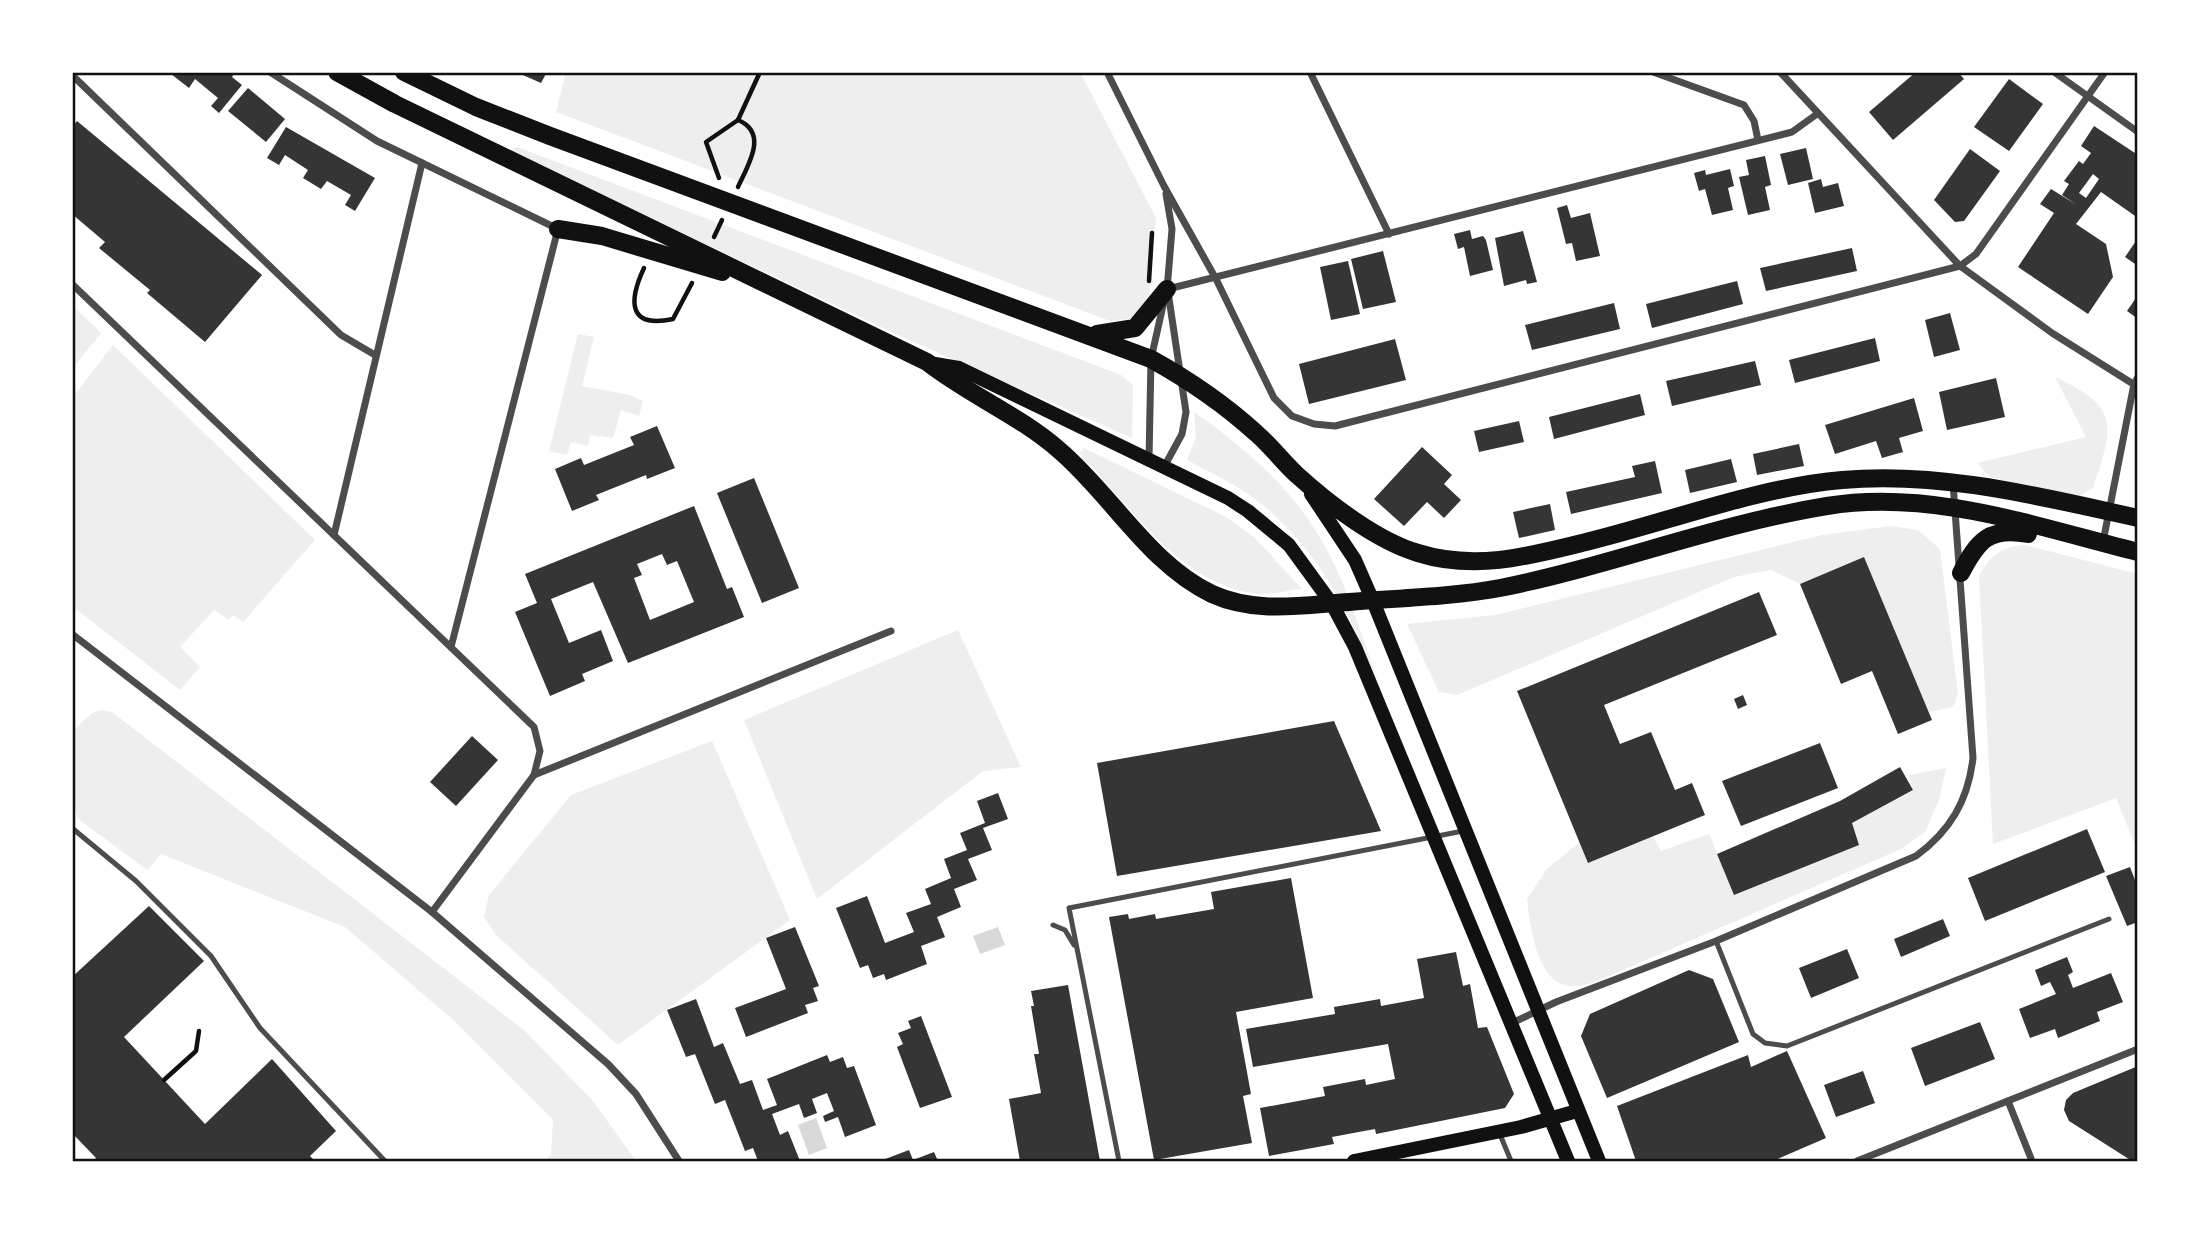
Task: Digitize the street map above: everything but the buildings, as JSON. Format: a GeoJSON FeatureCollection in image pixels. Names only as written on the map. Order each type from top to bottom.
{"type":"FeatureCollection","features":[{"type":"Feature","properties":{"kind":"main road"},"geometry":{"type":"LineString","coordinates":[[337,72],[395,104],[927,362],[954,383],[1030,428],[1062,452],[1160,554],[1192,582],[1234,602],[1272,607],[1438,595],[1521,583],[1827,506],[1872,502],[1955,508],[2138,552]]}},
{"type":"Feature","properties":{"kind":"main road"},"geometry":{"type":"LineString","coordinates":[[404,72],[476,107],[550,136],[1090,334],[1151,359],[1182,376],[1257,434],[1298,475],[1372,531],[1400,547],[1438,559],[1482,563],[1544,553],[1798,487],[1842,480],[1953,483],[2017,492],[2138,519]]}},
{"type":"Feature","properties":{"kind":"main road"},"geometry":{"type":"LineString","coordinates":[[558,229],[601,236],[759,281]]}},
{"type":"Feature","properties":{"kind":"main road"},"geometry":{"type":"LineString","coordinates":[[1090,334],[1135,328],[1167,289]]}},
{"type":"Feature","properties":{"kind":"main road"},"geometry":{"type":"LineString","coordinates":[[927,362],[959,368],[1227,498],[1270,527],[1289,545],[1332,604],[1355,647],[1568,1161]]}},
{"type":"Feature","properties":{"kind":"main road"},"geometry":{"type":"LineString","coordinates":[[1298,475],[1355,560],[1599,1161]]}},
{"type":"Feature","properties":{"kind":"main road"},"geometry":{"type":"LineString","coordinates":[[1961,573],[1974,548],[1982,539],[1994,534],[2008,530],[2054,539],[2068,534]]}},
{"type":"Feature","properties":{"kind":"main road"},"geometry":{"type":"LineString","coordinates":[[1354,1161],[1499,1132],[1577,1111]]}},
{"type":"Feature","properties":{"kind":"street"},"geometry":{"type":"LineString","coordinates":[[270,72],[347,124],[558,229],[451,647]]}},
{"type":"Feature","properties":{"kind":"street"},"geometry":{"type":"LineString","coordinates":[[1107,72],[1164,186],[1216,279],[1274,398],[1292,416],[1314,424],[1335,425],[1959,266],[1976,254],[2105,72]]}},
{"type":"Feature","properties":{"kind":"street"},"geometry":{"type":"LineString","coordinates":[[1313,72],[1389,234]]}},
{"type":"Feature","properties":{"kind":"street"},"geometry":{"type":"LineString","coordinates":[[1653,72],[1744,105],[1754,121],[1758,140]]}},
{"type":"Feature","properties":{"kind":"street"},"geometry":{"type":"LineString","coordinates":[[1780,72],[1959,266],[2052,333],[2137,383],[2103,543]]}},
{"type":"Feature","properties":{"kind":"street"},"geometry":{"type":"LineString","coordinates":[[2054,72],[2138,132]]}},
{"type":"Feature","properties":{"kind":"street"},"geometry":{"type":"LineString","coordinates":[[72,75],[341,335],[375,355]]}},
{"type":"Feature","properties":{"kind":"street"},"geometry":{"type":"LineString","coordinates":[[1167,289],[1216,279],[1797,130],[1818,114]]}},
{"type":"Feature","properties":{"kind":"street"},"geometry":{"type":"LineString","coordinates":[[334,536],[422,163]]}},
{"type":"Feature","properties":{"kind":"street"},"geometry":{"type":"LineString","coordinates":[[1149,460],[1151,359],[1167,289],[1172,229],[1164,186]]}},
{"type":"Feature","properties":{"kind":"street"},"geometry":{"type":"LineString","coordinates":[[72,284],[534,727],[540,751],[534,775],[432,912]]}},
{"type":"Feature","properties":{"kind":"street"},"geometry":{"type":"LineString","coordinates":[[1164,467],[1184,428],[1182,376],[1167,289]]}},
{"type":"Feature","properties":{"kind":"street"},"geometry":{"type":"LineString","coordinates":[[1512,1023],[1556,1002],[1716,941],[1916,856],[1936,841],[1949,826],[1965,798],[1973,758],[1953,483]]}},
{"type":"Feature","properties":{"kind":"street"},"geometry":{"type":"LineString","coordinates":[[534,775],[891,631]]}},
{"type":"Feature","properties":{"kind":"street"},"geometry":{"type":"LineString","coordinates":[[72,634],[432,912],[608,1064],[636,1094],[679,1161]]}},
{"type":"Feature","properties":{"kind":"street"},"geometry":{"type":"LineString","coordinates":[[1857,1161],[2138,1049]]}},
{"type":"Feature","properties":{"kind":"street"},"geometry":{"type":"LineString","coordinates":[[2008,1101],[2032,1161]]}},
{"type":"Feature","properties":{"kind":"lane"},"geometry":{"type":"LineString","coordinates":[[72,828],[136,881],[211,956],[260,1028],[385,1161]]}},
{"type":"Feature","properties":{"kind":"lane"},"geometry":{"type":"LineString","coordinates":[[1119,1161],[1069,908],[1464,831]]}},
{"type":"Feature","properties":{"kind":"lane"},"geometry":{"type":"LineString","coordinates":[[1716,941],[1753,1034],[1765,1043],[1787,1046],[2109,919]]}},
{"type":"Feature","properties":{"kind":"lane"},"geometry":{"type":"LineString","coordinates":[[1053,925],[1065,930],[1076,947]]}},
{"type":"Feature","properties":{"kind":"lane"},"geometry":{"type":"LineString","coordinates":[[1499,1132],[1511,1161]]}},
{"type":"Feature","properties":{"kind":"path"},"geometry":{"type":"LineString","coordinates":[[719,178],[706,142],[741,120],[760,72]]}},
{"type":"Feature","properties":{"kind":"path"},"geometry":{"type":"LineString","coordinates":[[1148,286],[1152,233]]}},
{"type":"Feature","properties":{"kind":"path"},"geometry":{"type":"LineString","coordinates":[[164,1080],[196,1051],[199,1031]]}},
{"type":"Feature","properties":{"kind":"shaded area"},"geometry":{"type":"Polygon","coordinates":[[[566,72],[1080,72],[1156,218],[1149,300],[1136,318],[1110,321],[556,112],[566,72]]]}},
{"type":"Feature","properties":{"kind":"shaded area"},"geometry":{"type":"Polygon","coordinates":[[[517,147],[1121,375],[1133,385],[1132,438],[900,336],[509,151],[517,147]]]}},
{"type":"Feature","properties":{"kind":"shaded area"},"geometry":{"type":"Polygon","coordinates":[[[72,305],[101,333],[72,369],[72,305]]]}},
{"type":"Feature","properties":{"kind":"shaded area"},"geometry":{"type":"Polygon","coordinates":[[[578,334],[594,337],[582,386],[630,395],[643,401],[639,416],[621,410],[613,438],[590,435],[588,446],[571,442],[567,455],[549,451],[578,334]]]}},
{"type":"Feature","properties":{"kind":"shaded area"},"geometry":{"type":"Polygon","coordinates":[[[113,345],[315,540],[243,622],[233,615],[229,620],[214,610],[180,647],[200,667],[180,690],[72,606],[72,398],[113,345]]]}},
{"type":"Feature","properties":{"kind":"shaded area"},"geometry":{"type":"Polygon","coordinates":[[[2055,377],[2091,398],[2106,420],[2105,448],[2093,488],[2078,497],[1990,477],[1977,463],[2086,437],[2055,377]]]}},
{"type":"Feature","properties":{"kind":"shaded area"},"geometry":{"type":"Polygon","coordinates":[[[1194,412],[1269,473],[1315,529],[1342,582],[1378,681],[1341,602],[1310,554],[1292,532],[1248,494],[1187,460],[1196,437],[1194,412]]]}},
{"type":"Feature","properties":{"kind":"shaded area"},"geometry":{"type":"Polygon","coordinates":[[[1084,448],[1226,517],[1254,537],[1302,589],[1258,594],[1230,588],[1204,576],[1181,560],[1137,518],[1079,453],[1084,448]]]}},
{"type":"Feature","properties":{"kind":"shaded area"},"geometry":{"type":"Polygon","coordinates":[[[1892,526],[1918,530],[1940,549],[1958,694],[1953,707],[1929,712],[1864,558],[1800,584],[1771,570],[1734,577],[1457,695],[1439,692],[1407,624],[1495,615],[1822,535],[1892,526]]]}},
{"type":"Feature","properties":{"kind":"shaded area"},"geometry":{"type":"Polygon","coordinates":[[[2025,545],[2138,574],[2138,852],[2116,798],[1993,844],[1979,576],[1997,553],[2025,545]]]}},
{"type":"Feature","properties":{"kind":"shaded area"},"geometry":{"type":"Polygon","coordinates":[[[958,630],[1021,767],[983,771],[817,899],[744,720],[958,630]]]}},
{"type":"Feature","properties":{"kind":"shaded area"},"geometry":{"type":"Polygon","coordinates":[[[101,710],[112,712],[525,1031],[593,1101],[636,1161],[544,1161],[551,1155],[553,1120],[452,1019],[345,927],[161,854],[147,870],[77,818],[72,785],[72,732],[92,713],[101,710]]]}},
{"type":"Feature","properties":{"kind":"shaded area"},"geometry":{"type":"Polygon","coordinates":[[[712,741],[790,920],[618,1045],[496,935],[484,917],[489,895],[571,795],[712,741]]]}},
{"type":"Feature","properties":{"kind":"shaded area"},"geometry":{"type":"Polygon","coordinates":[[[1946,768],[1939,800],[1925,832],[1901,849],[1593,983],[1574,986],[1559,983],[1543,965],[1533,938],[1527,899],[1547,869],[1580,842],[1589,863],[1653,837],[1661,851],[1709,834],[1734,895],[1859,845],[1852,823],[1913,791],[1909,775],[1946,768]]]}},
{"type":"Feature","properties":{"kind":"shaded area"},"geometry":{"type":"Polygon","coordinates":[[[998,927],[1005,945],[980,954],[973,936],[998,927]]]}},
{"type":"Feature","properties":{"kind":"shaded area"},"geometry":{"type":"Polygon","coordinates":[[[816,1118],[827,1148],[809,1155],[798,1125],[816,1118]]]}}]}
